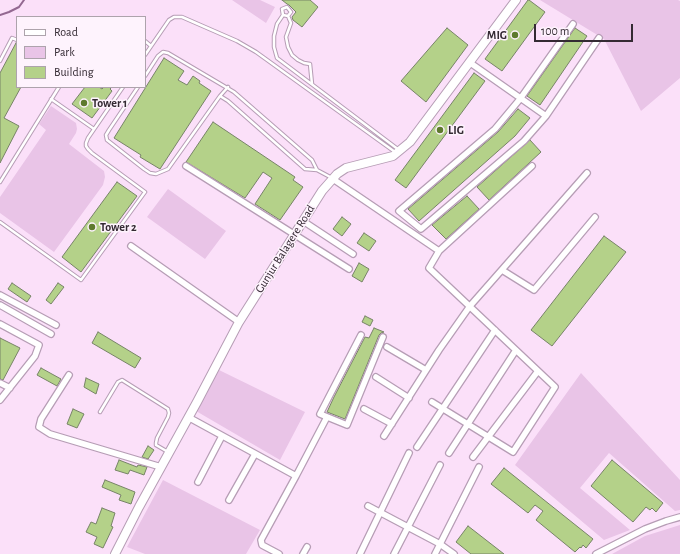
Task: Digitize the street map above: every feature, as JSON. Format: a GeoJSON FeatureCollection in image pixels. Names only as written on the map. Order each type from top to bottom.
{"type":"FeatureCollection","features":[{"type":"Feature","properties":{"kind":"street","name":"Gunjur Balagere Road"},"geometry":{"type":"LineString","coordinates":[[115,554],[239,322],[322,191],[337,174],[346,168],[393,156],[410,142],[516,0]]}},
{"type":"Feature","properties":{"kind":"street"},"geometry":{"type":"LineString","coordinates":[[573,24],[520,99],[496,129],[399,211],[422,229],[524,141],[546,116],[599,38]]}},
{"type":"Feature","properties":{"kind":"street"},"geometry":{"type":"LineString","coordinates":[[469,62],[546,116]]}},
{"type":"Feature","properties":{"kind":"street"},"geometry":{"type":"LineString","coordinates":[[186,166],[349,270]]}},
{"type":"Feature","properties":{"kind":"street"},"geometry":{"type":"LineString","coordinates":[[432,402],[513,452],[555,387],[429,268],[439,251],[532,166]]}},
{"type":"Feature","properties":{"kind":"street"},"geometry":{"type":"LineString","coordinates":[[384,436],[439,350],[470,306],[587,173]]}},
{"type":"Feature","properties":{"kind":"street"},"geometry":{"type":"LineString","coordinates":[[333,179],[439,251]]}},
{"type":"Feature","properties":{"kind":"street"},"geometry":{"type":"LineString","coordinates":[[502,270],[534,290],[595,218]]}},
{"type":"Feature","properties":{"kind":"street"},"geometry":{"type":"LineString","coordinates":[[303,221],[353,254]]}},
{"type":"Feature","properties":{"kind":"street"},"geometry":{"type":"LineString","coordinates":[[131,246],[239,322]]}},
{"type":"Feature","properties":{"kind":"street"},"geometry":{"type":"LineString","coordinates":[[0,295],[56,325]]}},
{"type":"Feature","properties":{"kind":"street"},"geometry":{"type":"LineString","coordinates":[[0,306],[51,334]]}},
{"type":"Feature","properties":{"kind":"street"},"geometry":{"type":"LineString","coordinates":[[0,324],[39,345],[35,356],[0,400]]}},
{"type":"Feature","properties":{"kind":"street"},"geometry":{"type":"LineString","coordinates":[[417,447],[495,330]]}},
{"type":"Feature","properties":{"kind":"street"},"geometry":{"type":"LineString","coordinates":[[361,335],[320,414],[347,425],[383,337]]}},
{"type":"Feature","properties":{"kind":"street"},"geometry":{"type":"LineString","coordinates":[[387,347],[426,370]]}},
{"type":"Feature","properties":{"kind":"street"},"geometry":{"type":"LineString","coordinates":[[449,453],[516,350]]}},
{"type":"Feature","properties":{"kind":"street"},"geometry":{"type":"LineString","coordinates":[[473,457],[538,371]]}},
{"type":"Feature","properties":{"kind":"street"},"geometry":{"type":"LineString","coordinates":[[69,375],[41,419],[39,427],[50,434],[161,466]]}},
{"type":"Feature","properties":{"kind":"street"},"geometry":{"type":"LineString","coordinates":[[376,377],[409,398]]}},
{"type":"Feature","properties":{"kind":"street"},"geometry":{"type":"LineString","coordinates":[[0,383],[10,388]]}},
{"type":"Feature","properties":{"kind":"street"},"geometry":{"type":"LineString","coordinates":[[364,409],[392,424]]}},
{"type":"Feature","properties":{"kind":"street"},"geometry":{"type":"LineString","coordinates":[[188,417],[296,476]]}},
{"type":"Feature","properties":{"kind":"street"},"geometry":{"type":"LineString","coordinates":[[279,554],[269,552],[262,545],[261,540],[327,417]]}},
{"type":"Feature","properties":{"kind":"street"},"geometry":{"type":"LineString","coordinates":[[198,482],[222,436]]}},
{"type":"Feature","properties":{"kind":"street"},"geometry":{"type":"LineString","coordinates":[[360,554],[409,453]]}},
{"type":"Feature","properties":{"kind":"street"},"geometry":{"type":"LineString","coordinates":[[229,500],[255,454]]}},
{"type":"Feature","properties":{"kind":"street"},"geometry":{"type":"LineString","coordinates":[[394,554],[440,465]]}},
{"type":"Feature","properties":{"kind":"street"},"geometry":{"type":"LineString","coordinates":[[435,554],[480,467]]}},
{"type":"Feature","properties":{"kind":"street"},"geometry":{"type":"LineString","coordinates":[[368,506],[440,544],[454,554]]}},
{"type":"Feature","properties":{"kind":"street"},"geometry":{"type":"LineString","coordinates":[[596,554],[645,530],[680,517]]}},
{"type":"Feature","properties":{"kind":"street"},"geometry":{"type":"LineString","coordinates":[[303,554],[307,547]]}},
{"type":"Feature","properties":{"kind":"lane"},"geometry":{"type":"LineString","coordinates":[[312,84],[310,64],[298,60],[292,55],[288,47],[286,37],[291,24],[288,16],[291,12],[287,7],[282,9],[282,15],[277,24],[274,36],[274,47],[277,58],[398,152]]}},
{"type":"Feature","properties":{"kind":"lane"},"geometry":{"type":"LineString","coordinates":[[282,15],[288,16]]}},
{"type":"Feature","properties":{"kind":"lane"},"geometry":{"type":"LineString","coordinates":[[146,54],[169,20],[174,16],[182,17],[237,41],[256,52],[398,152]]}},
{"type":"Feature","properties":{"kind":"lane"},"geometry":{"type":"LineString","coordinates":[[0,61],[12,38],[16,40]]}},
{"type":"Feature","properties":{"kind":"lane"},"geometry":{"type":"LineString","coordinates":[[146,42],[151,46]]}},
{"type":"Feature","properties":{"kind":"lane"},"geometry":{"type":"LineString","coordinates":[[146,74],[158,56],[163,52],[168,53],[234,92],[312,160],[317,170]]}},
{"type":"Feature","properties":{"kind":"lane"},"geometry":{"type":"LineString","coordinates":[[0,182],[57,88]]}},
{"type":"Feature","properties":{"kind":"lane"},"geometry":{"type":"LineString","coordinates":[[0,222],[81,280],[145,192],[88,149],[86,143],[86,140],[122,88]]}},
{"type":"Feature","properties":{"kind":"lane"},"geometry":{"type":"LineString","coordinates":[[137,88],[106,135],[107,140],[144,169],[150,173],[156,174],[168,169],[220,96],[228,88]]}},
{"type":"Feature","properties":{"kind":"lane"},"geometry":{"type":"LineString","coordinates":[[220,96],[234,106],[305,169],[317,170],[333,179]]}},
{"type":"Feature","properties":{"kind":"lane"},"geometry":{"type":"LineString","coordinates":[[51,99],[94,129]]}},
{"type":"Feature","properties":{"kind":"lane"},"geometry":{"type":"LineString","coordinates":[[100,412],[118,382],[122,380],[168,409],[170,413],[157,438],[156,445],[169,452]]}},
{"type":"Feature","properties":{"kind":"green space"},"geometry":{"type":"Polygon","coordinates":[[[232,0],[260,0],[275,7],[266,23],[232,0]]]}},
{"type":"Feature","properties":{"kind":"green space"},"geometry":{"type":"Polygon","coordinates":[[[540,0],[680,1],[680,78],[641,111],[604,39],[540,0]]]}},
{"type":"Feature","properties":{"kind":"green space"},"geometry":{"type":"Polygon","coordinates":[[[51,106],[76,123],[76,133],[69,144],[104,171],[105,177],[103,185],[54,252],[0,213],[0,197],[46,130],[39,124],[51,106]]]}},
{"type":"Feature","properties":{"kind":"green space"},"geometry":{"type":"Polygon","coordinates":[[[168,189],[226,231],[205,259],[147,217],[168,189]]]}},
{"type":"Feature","properties":{"kind":"green space"},"geometry":{"type":"Polygon","coordinates":[[[219,370],[305,412],[280,460],[196,411],[219,370]]]}},
{"type":"Feature","properties":{"kind":"green space"},"geometry":{"type":"Polygon","coordinates":[[[581,373],[680,480],[680,510],[675,511],[609,453],[580,488],[630,530],[604,540],[515,465],[581,373]]]}},
{"type":"Feature","properties":{"kind":"green space"},"geometry":{"type":"Polygon","coordinates":[[[163,480],[260,530],[246,554],[145,554],[127,547],[163,480]]]}},
{"type":"Feature","properties":{"kind":"green space"},"geometry":{"type":"Polygon","coordinates":[[[680,525],[680,554],[612,554],[645,536],[680,525]]]}},
{"type":"Feature","properties":{"kind":"building"},"geometry":{"type":"Polygon","coordinates":[[[282,0],[310,0],[318,7],[302,27],[293,20],[292,17],[296,12],[282,0]]]}},
{"type":"Feature","properties":{"kind":"building","name":"MIG"},"geometry":{"type":"Polygon","coordinates":[[[528,0],[545,12],[502,71],[485,59],[528,0]]]}},
{"type":"Feature","properties":{"kind":"building"},"geometry":{"type":"Polygon","coordinates":[[[447,28],[468,45],[426,102],[401,81],[447,28]]]}},
{"type":"Feature","properties":{"kind":"building"},"geometry":{"type":"Polygon","coordinates":[[[575,28],[587,36],[540,105],[527,96],[575,28]]]}},
{"type":"Feature","properties":{"kind":"building"},"geometry":{"type":"Polygon","coordinates":[[[16,43],[16,88],[20,88],[4,118],[19,126],[0,163],[0,73],[16,43]]]}},
{"type":"Feature","properties":{"kind":"building"},"geometry":{"type":"Polygon","coordinates":[[[164,58],[184,71],[178,80],[187,85],[193,76],[200,81],[199,83],[211,91],[160,169],[140,157],[141,155],[114,138],[164,58]]]}},
{"type":"Feature","properties":{"kind":"building","name":"LIG"},"geometry":{"type":"Polygon","coordinates":[[[474,73],[485,81],[406,188],[395,180],[474,73]]]}},
{"type":"Feature","properties":{"kind":"building","name":"Tower 1"},"geometry":{"type":"Polygon","coordinates":[[[84,88],[111,88],[110,89],[112,91],[92,118],[72,104],[84,88]]]}},
{"type":"Feature","properties":{"kind":"building"},"geometry":{"type":"Polygon","coordinates":[[[518,109],[530,118],[515,136],[419,221],[408,209],[498,132],[518,109]]]}},
{"type":"Feature","properties":{"kind":"building"},"geometry":{"type":"Polygon","coordinates":[[[213,122],[295,177],[293,180],[303,187],[280,220],[255,204],[272,178],[263,172],[245,198],[186,162],[213,122]]]}},
{"type":"Feature","properties":{"kind":"building"},"geometry":{"type":"Polygon","coordinates":[[[530,140],[541,152],[489,200],[477,187],[530,140]]]}},
{"type":"Feature","properties":{"kind":"building","name":"Tower 2"},"geometry":{"type":"Polygon","coordinates":[[[117,182],[137,196],[81,272],[62,257],[117,182]]]}},
{"type":"Feature","properties":{"kind":"building"},"geometry":{"type":"Polygon","coordinates":[[[467,196],[479,209],[446,239],[432,225],[467,196]]]}},
{"type":"Feature","properties":{"kind":"building"},"geometry":{"type":"Polygon","coordinates":[[[342,217],[351,224],[342,236],[333,229],[342,217]]]}},
{"type":"Feature","properties":{"kind":"building"},"geometry":{"type":"Polygon","coordinates":[[[364,233],[376,241],[369,251],[357,243],[364,233]]]}},
{"type":"Feature","properties":{"kind":"building"},"geometry":{"type":"Polygon","coordinates":[[[604,236],[626,252],[552,346],[531,330],[604,236]]]}},
{"type":"Feature","properties":{"kind":"building"},"geometry":{"type":"Polygon","coordinates":[[[359,263],[369,269],[362,282],[352,276],[359,263]]]}},
{"type":"Feature","properties":{"kind":"building"},"geometry":{"type":"Polygon","coordinates":[[[12,283],[31,296],[27,302],[8,289],[12,283]]]}},
{"type":"Feature","properties":{"kind":"building"},"geometry":{"type":"Polygon","coordinates":[[[58,283],[64,287],[51,304],[46,300],[58,283]]]}},
{"type":"Feature","properties":{"kind":"building"},"geometry":{"type":"Polygon","coordinates":[[[365,316],[373,320],[370,326],[362,322],[365,316]]]}},
{"type":"Feature","properties":{"kind":"building"},"geometry":{"type":"Polygon","coordinates":[[[374,328],[384,332],[379,335],[345,419],[327,412],[365,337],[369,338],[374,328]]]}},
{"type":"Feature","properties":{"kind":"building"},"geometry":{"type":"Polygon","coordinates":[[[98,332],[141,358],[135,368],[92,343],[98,332]]]}},
{"type":"Feature","properties":{"kind":"building"},"geometry":{"type":"Polygon","coordinates":[[[0,338],[20,348],[3,380],[0,379],[0,338]]]}},
{"type":"Feature","properties":{"kind":"building"},"geometry":{"type":"Polygon","coordinates":[[[41,368],[61,379],[57,386],[37,375],[41,368]]]}},
{"type":"Feature","properties":{"kind":"building"},"geometry":{"type":"Polygon","coordinates":[[[86,378],[99,384],[96,394],[84,387],[86,378]]]}},
{"type":"Feature","properties":{"kind":"building"},"geometry":{"type":"Polygon","coordinates":[[[73,409],[84,414],[77,428],[67,424],[73,409]]]}},
{"type":"Feature","properties":{"kind":"building"},"geometry":{"type":"Polygon","coordinates":[[[148,446],[154,450],[148,459],[142,457],[148,446]]]}},
{"type":"Feature","properties":{"kind":"building"},"geometry":{"type":"Polygon","coordinates":[[[119,460],[137,467],[138,465],[147,467],[144,475],[130,470],[128,474],[115,470],[119,460]]]}},
{"type":"Feature","properties":{"kind":"building"},"geometry":{"type":"Polygon","coordinates":[[[612,460],[663,503],[656,512],[652,508],[650,510],[646,507],[633,522],[591,486],[612,460]]]}},
{"type":"Feature","properties":{"kind":"building"},"geometry":{"type":"Polygon","coordinates":[[[504,468],[593,539],[586,548],[583,545],[575,552],[536,520],[543,511],[535,505],[528,513],[491,484],[504,468]]]}},
{"type":"Feature","properties":{"kind":"building"},"geometry":{"type":"Polygon","coordinates":[[[105,480],[135,492],[131,504],[119,500],[121,495],[102,487],[105,480]]]}},
{"type":"Feature","properties":{"kind":"building"},"geometry":{"type":"Polygon","coordinates":[[[102,508],[115,513],[111,526],[113,527],[103,548],[94,544],[97,537],[86,532],[91,522],[96,524],[102,508]]]}},
{"type":"Feature","properties":{"kind":"building"},"geometry":{"type":"Polygon","coordinates":[[[468,526],[504,554],[471,554],[456,542],[468,526]]]}},
{"type":"Feature","properties":{"kind":"waterway"},"geometry":{"type":"LineString","coordinates":[[0,15],[19,7],[24,0]]}},
{"type":"Feature","properties":{"kind":"place","name":"MIG"},"geometry":{"type":"Point","coordinates":[515,35]}},
{"type":"Feature","properties":{"kind":"place","name":"Tower 1"},"geometry":{"type":"Point","coordinates":[84,103]}},
{"type":"Feature","properties":{"kind":"place","name":"LIG"},"geometry":{"type":"Point","coordinates":[440,130]}},
{"type":"Feature","properties":{"kind":"place","name":"Tower 2"},"geometry":{"type":"Point","coordinates":[92,227]}}]}
